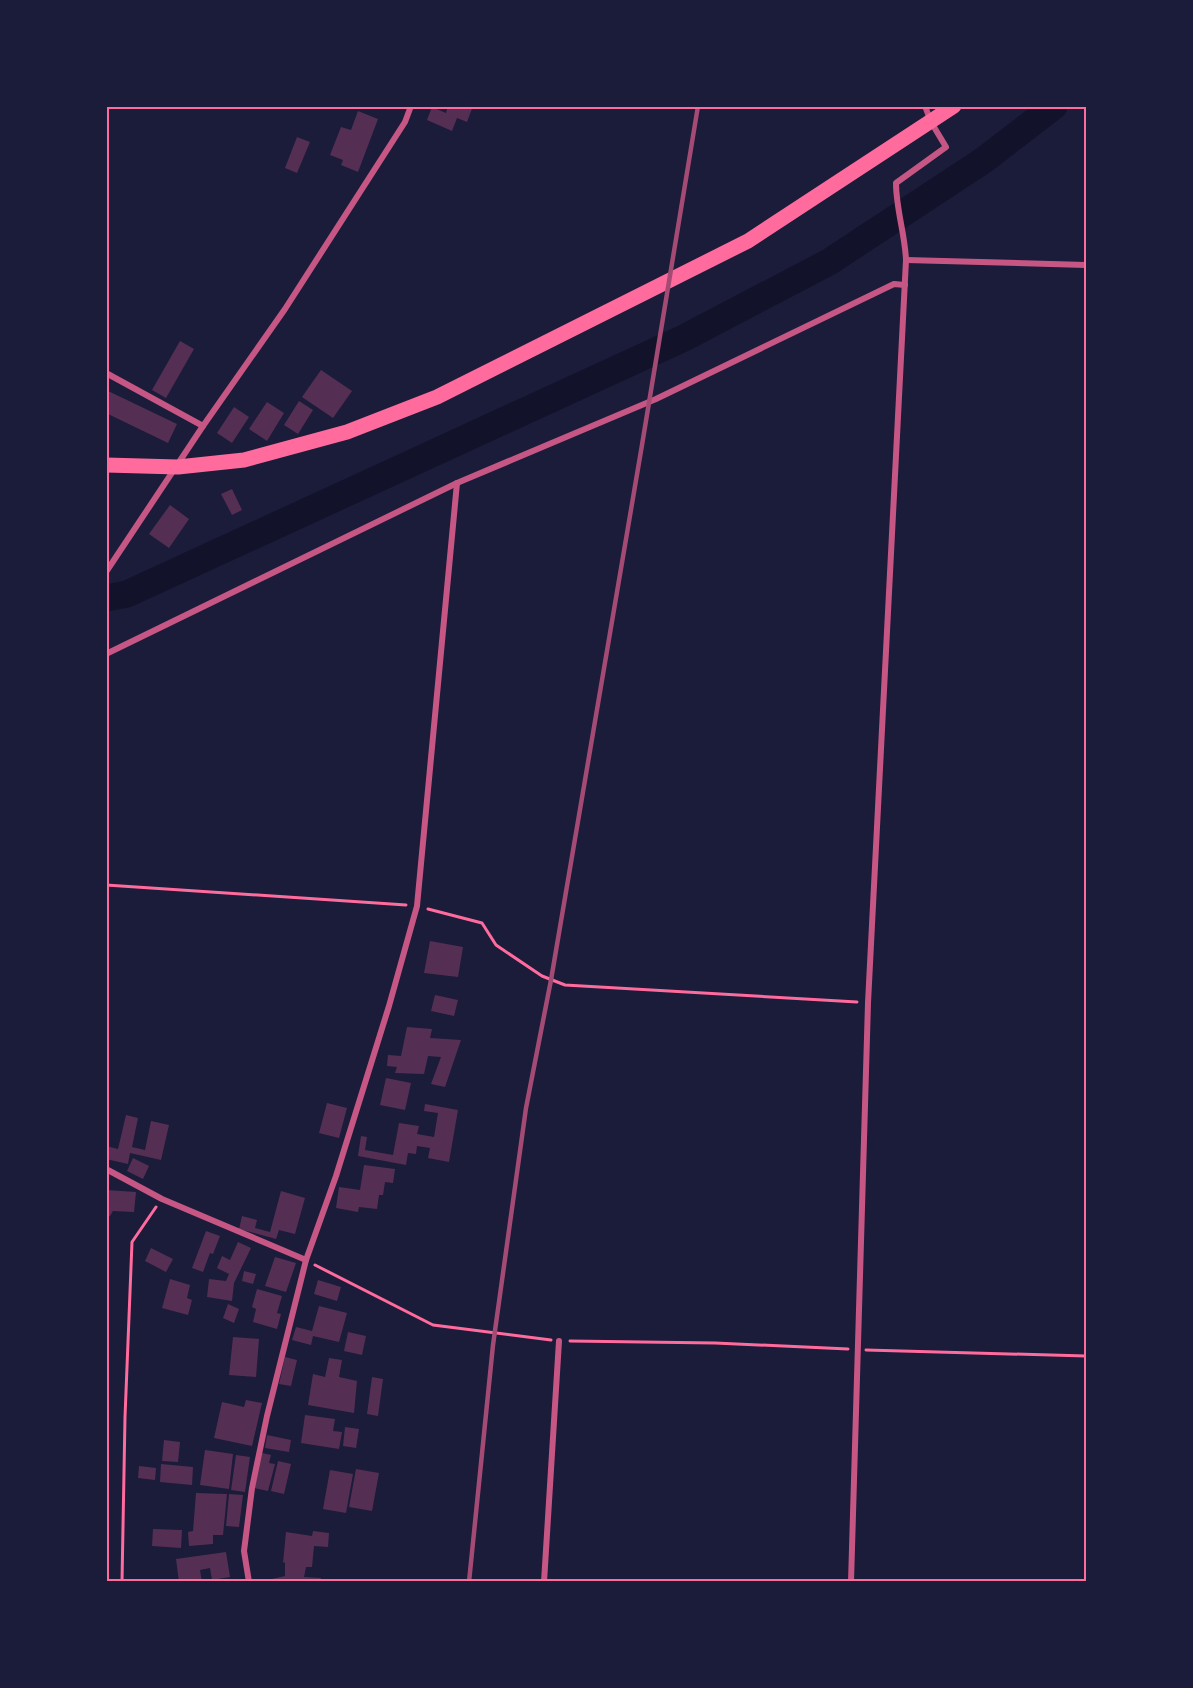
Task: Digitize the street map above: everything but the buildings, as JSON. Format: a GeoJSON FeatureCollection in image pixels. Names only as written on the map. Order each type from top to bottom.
{"type":"FeatureCollection","features":[{"type":"Feature","properties":{"kind":"main road"},"geometry":{"type":"LineString","coordinates":[[106,465],[178,466],[244,460],[347,432],[437,397],[748,241],[954,106]]}},
{"type":"Feature","properties":{"kind":"street"},"geometry":{"type":"LineString","coordinates":[[106,572],[203,426],[285,309],[405,122],[411,106]]}},
{"type":"Feature","properties":{"kind":"street"},"geometry":{"type":"LineString","coordinates":[[851,1581],[868,1003],[906,260],[896,183],[946,147],[931,122],[925,106]]}},
{"type":"Feature","properties":{"kind":"street"},"geometry":{"type":"LineString","coordinates":[[906,260],[1086,265]]}},
{"type":"Feature","properties":{"kind":"street"},"geometry":{"type":"LineString","coordinates":[[106,654],[457,483],[656,399],[894,284],[905,285]]}},
{"type":"Feature","properties":{"kind":"street"},"geometry":{"type":"LineString","coordinates":[[106,373],[203,426]]}},
{"type":"Feature","properties":{"kind":"street"},"geometry":{"type":"LineString","coordinates":[[249,1581],[244,1551],[252,1488],[267,1416],[306,1260],[336,1176],[389,1006],[417,906],[457,483]]}},
{"type":"Feature","properties":{"kind":"street"},"geometry":{"type":"LineString","coordinates":[[106,1169],[162,1199],[306,1260]]}},
{"type":"Feature","properties":{"kind":"street"},"geometry":{"type":"LineString","coordinates":[[544,1581],[559,1341]]}},
{"type":"Feature","properties":{"kind":"path"},"geometry":{"type":"LineString","coordinates":[[106,885],[417,906],[482,923],[496,945],[542,976],[565,985],[868,1003]]}},
{"type":"Feature","properties":{"kind":"path"},"geometry":{"type":"LineString","coordinates":[[122,1581],[125,1417],[132,1242],[162,1199]]}},
{"type":"Feature","properties":{"kind":"path"},"geometry":{"type":"LineString","coordinates":[[306,1260],[433,1325],[559,1341],[715,1343],[859,1350],[1086,1356]]}},
{"type":"Feature","properties":{"kind":"waterway"},"geometry":{"type":"LineString","coordinates":[[106,598],[127,594],[684,338],[829,262],[984,160],[1054,106]]}},
{"type":"Feature","properties":{"kind":"railway"},"geometry":{"type":"LineString","coordinates":[[469,1582],[493,1345],[526,1108],[551,980],[698,106]]}}]}
